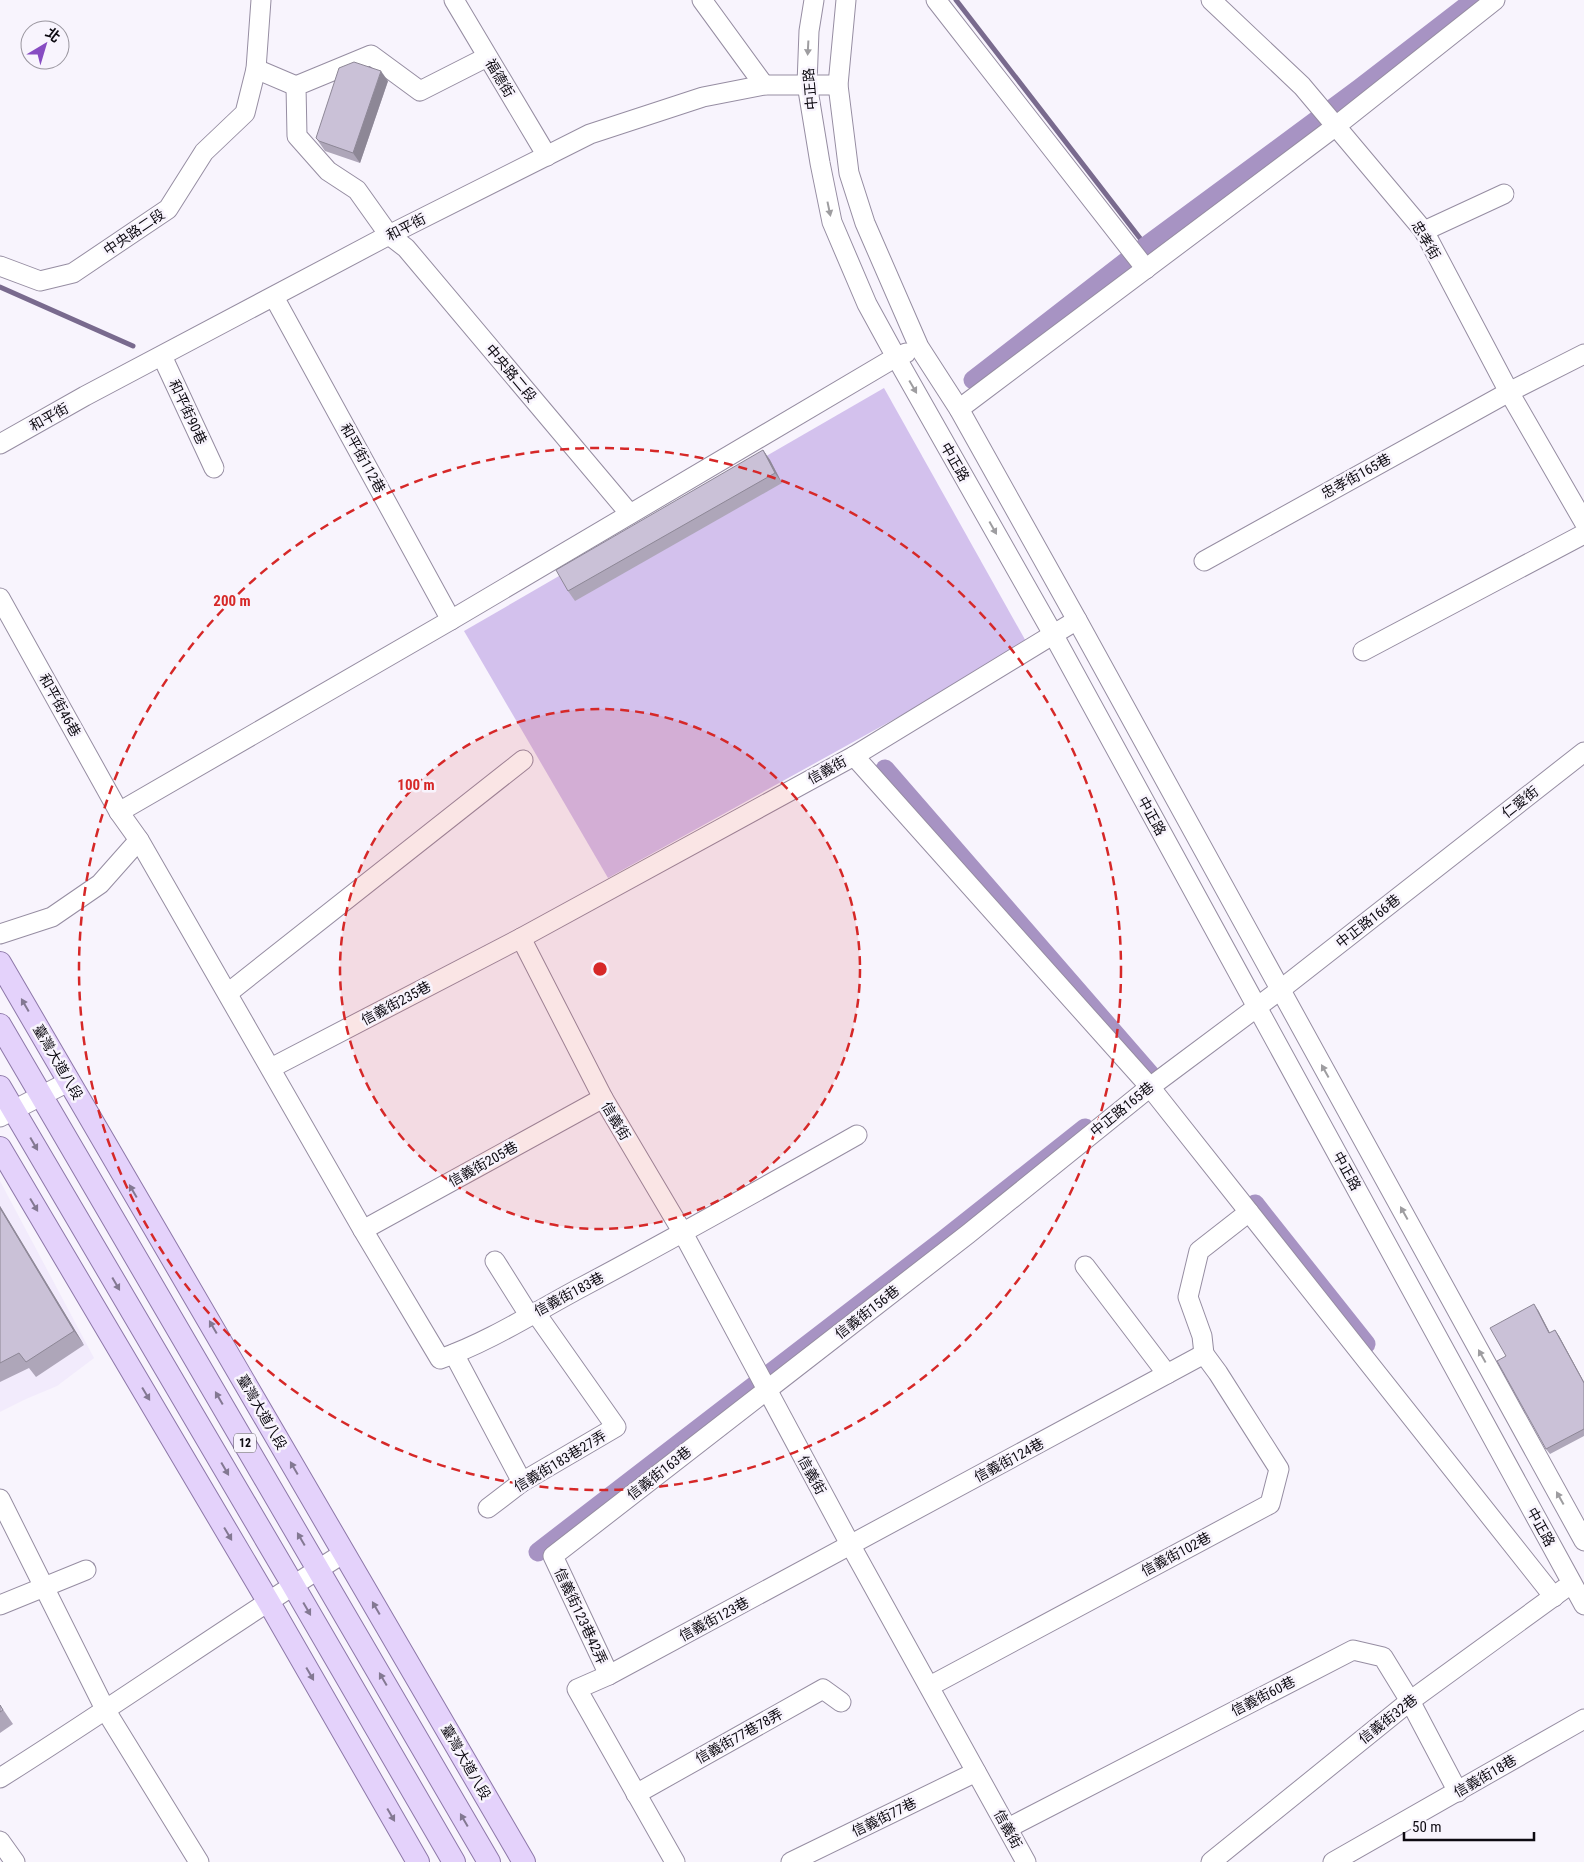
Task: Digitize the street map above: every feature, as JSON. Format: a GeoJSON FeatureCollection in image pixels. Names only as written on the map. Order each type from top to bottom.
{"type":"FeatureCollection","features":[{"type":"Feature","properties":{"kind":"main road","name":"臺灣大道八段"},"geometry":{"type":"LineString","coordinates":[[0,962],[524,1862]]}},
{"type":"Feature","properties":{"kind":"main road","name":"12"},"geometry":{"type":"LineString","coordinates":[[0,1025],[489,1862]]}},
{"type":"Feature","properties":{"kind":"main road","name":"12"},"geometry":{"type":"LineString","coordinates":[[0,1086],[7,1114],[293,1585],[454,1862]]}},
{"type":"Feature","properties":{"kind":"main road"},"geometry":{"type":"LineString","coordinates":[[0,1148],[268,1601],[418,1862]]}},
{"type":"Feature","properties":{"kind":"street","name":"中央路二段"},"geometry":{"type":"LineString","coordinates":[[0,267],[40,281],[73,273],[168,209],[204,152],[245,113],[256,69],[261,0]]}},
{"type":"Feature","properties":{"kind":"street","name":"福德街"},"geometry":{"type":"LineString","coordinates":[[454,0],[547,156]]}},
{"type":"Feature","properties":{"kind":"street"},"geometry":{"type":"LineString","coordinates":[[702,0],[764,85]]}},
{"type":"Feature","properties":{"kind":"street","name":"中正路"},"geometry":{"type":"LineString","coordinates":[[814,0],[809,31],[806,84],[832,222],[868,304],[896,358],[1053,634],[1584,1606]]}},
{"type":"Feature","properties":{"kind":"street","name":"中正路"},"geometry":{"type":"LineString","coordinates":[[846,0],[838,85],[849,174],[869,232],[919,348],[959,409],[1077,620],[1584,1541]]}},
{"type":"Feature","properties":{"kind":"street"},"geometry":{"type":"LineString","coordinates":[[936,0],[1146,269]]}},
{"type":"Feature","properties":{"kind":"street","name":"忠孝街"},"geometry":{"type":"LineString","coordinates":[[1211,0],[1302,86],[1424,230],[1509,392],[1584,522]]}},
{"type":"Feature","properties":{"kind":"street"},"geometry":{"type":"LineString","coordinates":[[959,409],[1336,126],[1495,0]]}},
{"type":"Feature","properties":{"kind":"street"},"geometry":{"type":"LineString","coordinates":[[256,69],[296,86],[371,55],[420,91],[487,56]]}},
{"type":"Feature","properties":{"kind":"street","name":"和平街"},"geometry":{"type":"LineString","coordinates":[[0,444],[388,235],[590,134],[703,97],[764,85],[838,85]]}},
{"type":"Feature","properties":{"kind":"street","name":"中央路二段"},"geometry":{"type":"LineString","coordinates":[[296,86],[297,136],[328,170],[357,190],[388,235],[406,248],[630,514]]}},
{"type":"Feature","properties":{"kind":"street"},"geometry":{"type":"LineString","coordinates":[[1424,230],[1504,194]]}},
{"type":"Feature","properties":{"kind":"street","name":"和平街112巷"},"geometry":{"type":"LineString","coordinates":[[274,297],[451,620]]}},
{"type":"Feature","properties":{"kind":"street"},"geometry":{"type":"LineString","coordinates":[[119,812],[451,620],[896,358],[919,348]]}},
{"type":"Feature","properties":{"kind":"street","name":"忠孝街165巷"},"geometry":{"type":"LineString","coordinates":[[1204,560],[1509,392],[1584,354]]}},
{"type":"Feature","properties":{"kind":"street","name":"和平街90巷"},"geometry":{"type":"LineString","coordinates":[[162,356],[214,468]]}},
{"type":"Feature","properties":{"kind":"street"},"geometry":{"type":"LineString","coordinates":[[1363,651],[1584,534]]}},
{"type":"Feature","properties":{"kind":"street","name":"和平街46巷"},"geometry":{"type":"LineString","coordinates":[[0,598],[119,812],[139,840],[363,1230]]}},
{"type":"Feature","properties":{"kind":"street","name":"信義街"},"geometry":{"type":"LineString","coordinates":[[1026,1862],[851,1546],[683,1233],[603,1098],[521,938],[854,756],[1077,620]]}},
{"type":"Feature","properties":{"kind":"street","name":"仁愛街"},"geometry":{"type":"LineString","coordinates":[[1456,852],[1584,752]]}},
{"type":"Feature","properties":{"kind":"street"},"geometry":{"type":"LineString","coordinates":[[854,756],[1150,1087],[1554,1597]]}},
{"type":"Feature","properties":{"kind":"street"},"geometry":{"type":"LineString","coordinates":[[228,993],[523,760]]}},
{"type":"Feature","properties":{"kind":"street"},"geometry":{"type":"LineString","coordinates":[[0,934],[52,917],[100,884],[139,840]]}},
{"type":"Feature","properties":{"kind":"street","name":"中正路166巷"},"geometry":{"type":"LineString","coordinates":[[1280,990],[1456,852]]}},
{"type":"Feature","properties":{"kind":"street","name":"信義街235巷"},"geometry":{"type":"LineString","coordinates":[[271,1068],[521,938]]}},
{"type":"Feature","properties":{"kind":"street","name":"中正路165巷"},"geometry":{"type":"LineString","coordinates":[[968,1234],[1150,1087],[1280,990]]}},
{"type":"Feature","properties":{"kind":"street"},"geometry":{"type":"LineString","coordinates":[[7,1114],[70,1081]]}},
{"type":"Feature","properties":{"kind":"street","name":"信義街205巷"},"geometry":{"type":"LineString","coordinates":[[363,1230],[603,1098]]}},
{"type":"Feature","properties":{"kind":"street","name":"信義街183巷"},"geometry":{"type":"LineString","coordinates":[[454,1354],[683,1233],[857,1136]]}},
{"type":"Feature","properties":{"kind":"street"},"geometry":{"type":"LineString","coordinates":[[1204,1354],[1202,1336],[1188,1297],[1199,1252],[1249,1212]]}},
{"type":"Feature","properties":{"kind":"street"},"geometry":{"type":"LineString","coordinates":[[363,1230],[440,1359],[454,1354],[522,1482]]}},
{"type":"Feature","properties":{"kind":"street","name":"信義街156巷"},"geometry":{"type":"LineString","coordinates":[[766,1390],[968,1234]]}},
{"type":"Feature","properties":{"kind":"street"},"geometry":{"type":"LineString","coordinates":[[495,1261],[532,1314]]}},
{"type":"Feature","properties":{"kind":"street"},"geometry":{"type":"LineString","coordinates":[[1085,1266],[1167,1374]]}},
{"type":"Feature","properties":{"kind":"street","name":"信義街183巷27弄"},"geometry":{"type":"LineString","coordinates":[[488,1508],[522,1482],[616,1427],[532,1314]]}},
{"type":"Feature","properties":{"kind":"street","name":"信義街124巷"},"geometry":{"type":"LineString","coordinates":[[851,1546],[1204,1354]]}},
{"type":"Feature","properties":{"kind":"street","name":"信義街102巷"},"geometry":{"type":"LineString","coordinates":[[930,1686],[1270,1504],[1279,1469],[1204,1354]]}},
{"type":"Feature","properties":{"kind":"street","name":"信義街163巷"},"geometry":{"type":"LineString","coordinates":[[553,1556],[766,1390]]}},
{"type":"Feature","properties":{"kind":"street"},"geometry":{"type":"LineString","coordinates":[[0,1499],[106,1711],[198,1862]]}},
{"type":"Feature","properties":{"kind":"street","name":"信義街123巷"},"geometry":{"type":"LineString","coordinates":[[636,1794],[577,1689],[609,1675],[851,1546]]}},
{"type":"Feature","properties":{"kind":"street"},"geometry":{"type":"LineString","coordinates":[[0,1778],[106,1711],[268,1601],[344,1553]]}},
{"type":"Feature","properties":{"kind":"street","name":"信義街123巷42弄"},"geometry":{"type":"LineString","coordinates":[[553,1556],[609,1675]]}},
{"type":"Feature","properties":{"kind":"street"},"geometry":{"type":"LineString","coordinates":[[0,1605],[86,1570]]}},
{"type":"Feature","properties":{"kind":"street","name":"信義街32巷"},"geometry":{"type":"LineString","coordinates":[[1211,1862],[1410,1701],[1572,1584]]}},
{"type":"Feature","properties":{"kind":"street","name":"信義街60巷"},"geometry":{"type":"LineString","coordinates":[[1008,1828],[1352,1650],[1383,1657],[1410,1701],[1458,1792]]}},
{"type":"Feature","properties":{"kind":"street","name":"信義街77巷78弄"},"geometry":{"type":"LineString","coordinates":[[636,1794],[823,1689],[841,1702]]}},
{"type":"Feature","properties":{"kind":"street","name":"信義街18巷"},"geometry":{"type":"LineString","coordinates":[[1333,1862],[1584,1719]]}},
{"type":"Feature","properties":{"kind":"street","name":"信義街77巷"},"geometry":{"type":"LineString","coordinates":[[791,1862],[976,1772]]}},
{"type":"Feature","properties":{"kind":"street"},"geometry":{"type":"LineString","coordinates":[[636,1794],[675,1862]]}},
{"type":"Feature","properties":{"kind":"street"},"geometry":{"type":"LineString","coordinates":[[0,1840],[15,1862]]}},
{"type":"Feature","properties":{"kind":"shaded area"},"geometry":{"type":"Polygon","coordinates":[[[884,388],[1028,645],[608,878],[464,631],[884,388]]]}},
{"type":"Feature","properties":{"kind":"shaded area"},"geometry":{"type":"Polygon","coordinates":[[[0,1181],[94,1358],[57,1386],[0,1412],[0,1181]]]}},
{"type":"Feature","properties":{"kind":"building"},"geometry":{"type":"Polygon","coordinates":[[[354,62],[381,71],[353,153],[319,141],[316,138],[339,68],[354,62]]]}},
{"type":"Feature","properties":{"kind":"building"},"geometry":{"type":"Polygon","coordinates":[[[763,450],[775,473],[568,591],[556,570],[763,450]]]}},
{"type":"Feature","properties":{"kind":"building"},"geometry":{"type":"Polygon","coordinates":[[[0,1208],[74,1331],[26,1362],[19,1353],[0,1363],[0,1208]]]}},
{"type":"Feature","properties":{"kind":"building"},"geometry":{"type":"Polygon","coordinates":[[[1534,1304],[1549,1333],[1555,1330],[1584,1383],[1584,1429],[1546,1449],[1497,1361],[1506,1356],[1490,1328],[1534,1304]]]}},
{"type":"Feature","properties":{"kind":"waterway"},"geometry":{"type":"LineString","coordinates":[[956,0],[1146,246]]}},
{"type":"Feature","properties":{"kind":"waterway"},"geometry":{"type":"LineString","coordinates":[[973,380],[1146,246],[1360,88],[1474,0]]}},
{"type":"Feature","properties":{"kind":"waterway"},"geometry":{"type":"LineString","coordinates":[[0,287],[133,346]]}},
{"type":"Feature","properties":{"kind":"waterway"},"geometry":{"type":"LineString","coordinates":[[885,769],[1150,1074]]}},
{"type":"Feature","properties":{"kind":"waterway"},"geometry":{"type":"LineString","coordinates":[[538,1552],[942,1241],[1085,1128]]}},
{"type":"Feature","properties":{"kind":"waterway"},"geometry":{"type":"LineString","coordinates":[[1255,1204],[1366,1344]]}}]}
